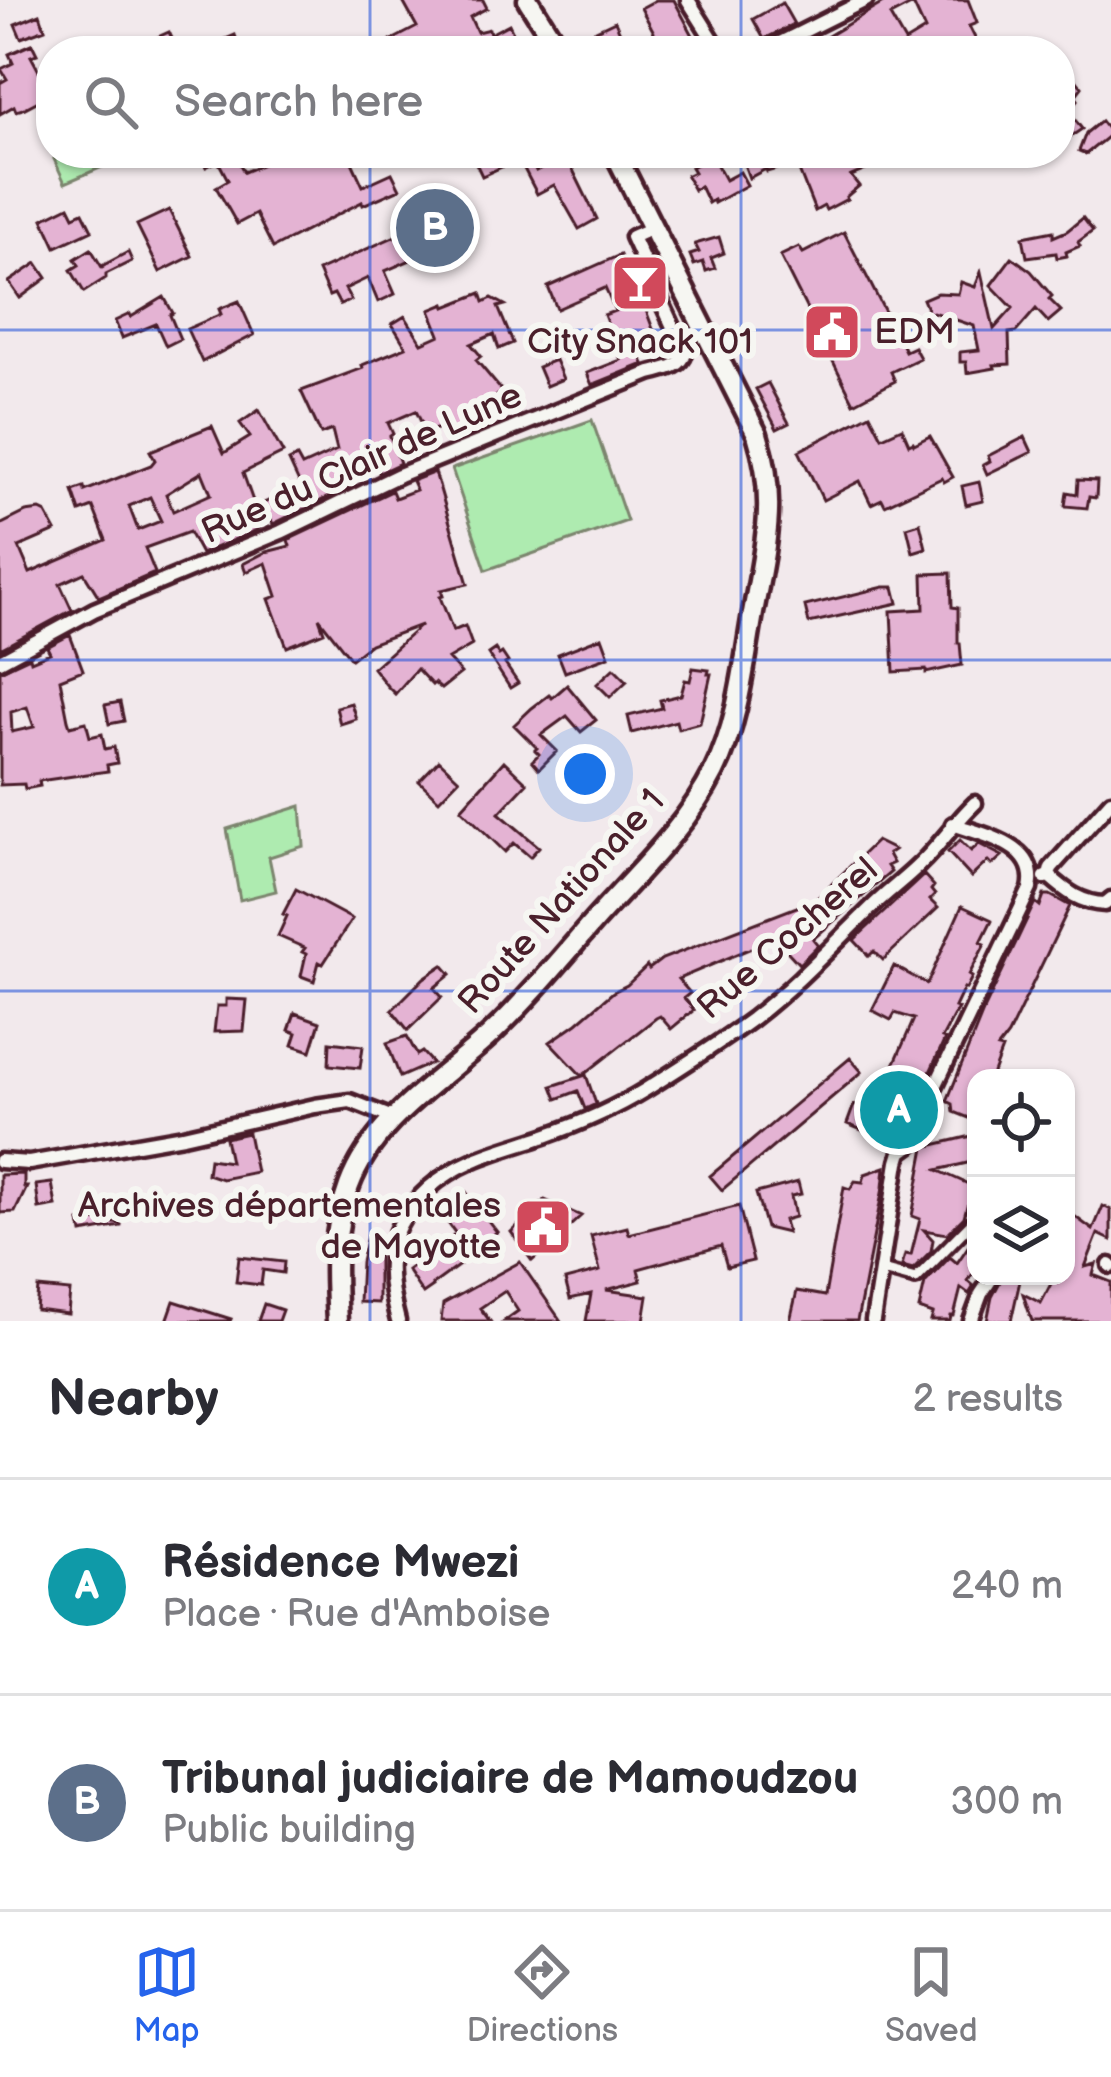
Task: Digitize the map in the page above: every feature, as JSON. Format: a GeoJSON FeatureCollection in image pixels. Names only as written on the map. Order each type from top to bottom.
{"type":"FeatureCollection","features":[{"type":"Feature","properties":{"kind":"main road"},"geometry":{"type":"LineString","coordinates":[[528,0],[548,36]]}},
{"type":"Feature","properties":{"kind":"main road","name":"Route Nationale 1"},"geometry":{"type":"LineString","coordinates":[[337,1321],[333,1265],[337,1224],[350,1183],[381,1130],[528,1000],[672,832],[713,774],[726,742],[770,522],[769,484],[758,434],[690,302],[612,168]]}},
{"type":"Feature","properties":{"kind":"main road","name":"Route Nationale 1"},"geometry":{"type":"LineString","coordinates":[[621,168],[667,288],[769,484]]}},
{"type":"Feature","properties":{"kind":"main road","name":"Route Nationale 1"},"geometry":{"type":"LineString","coordinates":[[667,288],[690,302]]}},
{"type":"Feature","properties":{"kind":"street"},"geometry":{"type":"LineString","coordinates":[[688,0],[711,36]]}},
{"type":"Feature","properties":{"kind":"street"},"geometry":{"type":"LineString","coordinates":[[794,36],[866,0]]}},
{"type":"Feature","properties":{"kind":"street","name":"Rue du Clair de Lune"},"geometry":{"type":"LineString","coordinates":[[0,661],[94,610],[281,532],[399,475],[676,365],[685,352],[667,288]]}},
{"type":"Feature","properties":{"kind":"street"},"geometry":{"type":"LineString","coordinates":[[1049,876],[1111,801]]}},
{"type":"Feature","properties":{"kind":"street","name":"Rue Cocherel"},"geometry":{"type":"LineString","coordinates":[[398,1321],[388,1257],[403,1220],[430,1187],[477,1156],[547,1135],[622,1103],[751,1020],[924,860],[975,803]]}},
{"type":"Feature","properties":{"kind":"street"},"geometry":{"type":"LineString","coordinates":[[873,1321],[901,1152],[912,1144],[1032,878],[1028,860],[1016,849],[953,824]]}},
{"type":"Feature","properties":{"kind":"street"},"geometry":{"type":"LineString","coordinates":[[1032,878],[1049,876],[1084,901],[1105,904],[1111,899]]}},
{"type":"Feature","properties":{"kind":"street"},"geometry":{"type":"LineString","coordinates":[[0,1161],[33,1162],[350,1101],[393,1118]]}},
{"type":"Feature","properties":{"kind":"street"},"geometry":{"type":"LineString","coordinates":[[882,1270],[916,1280],[967,1227]]}},
{"type":"Feature","properties":{"kind":"street"},"geometry":{"type":"LineString","coordinates":[[971,1321],[987,1285]]}},
{"type":"Feature","properties":{"kind":"green space"},"geometry":{"type":"Polygon","coordinates":[[[58,168],[100,168],[65,183],[58,168]]]}},
{"type":"Feature","properties":{"kind":"green space"},"geometry":{"type":"Polygon","coordinates":[[[592,420],[627,521],[486,570],[452,469],[592,420]]]}},
{"type":"Feature","properties":{"kind":"green space"},"geometry":{"type":"Polygon","coordinates":[[[301,806],[304,846],[269,857],[276,891],[240,900],[227,829],[301,806]]]}},
{"type":"Feature","properties":{"kind":"building"},"geometry":{"type":"Polygon","coordinates":[[[402,0],[483,0],[487,8],[470,17],[477,32],[489,29],[490,34],[509,24],[515,36],[400,36],[417,27],[402,0]]]}},
{"type":"Feature","properties":{"kind":"building"},"geometry":{"type":"Polygon","coordinates":[[[656,0],[674,0],[693,36],[656,36],[641,8],[656,0]]]}},
{"type":"Feature","properties":{"kind":"building"},"geometry":{"type":"Polygon","coordinates":[[[888,0],[968,0],[977,23],[969,26],[974,36],[915,36],[925,30],[913,4],[890,16],[902,36],[828,36],[888,0]]]}},
{"type":"Feature","properties":{"kind":"building"},"geometry":{"type":"Polygon","coordinates":[[[782,3],[794,24],[762,36],[753,19],[782,3]]]}},
{"type":"Feature","properties":{"kind":"building"},"geometry":{"type":"Polygon","coordinates":[[[40,14],[45,29],[21,38],[15,24],[40,14]]]}},
{"type":"Feature","properties":{"kind":"building"},"geometry":{"type":"Polygon","coordinates":[[[615,21],[622,36],[597,36],[594,31],[615,21]]]}},
{"type":"Feature","properties":{"kind":"building"},"geometry":{"type":"Polygon","coordinates":[[[32,44],[36,102],[0,114],[0,83],[7,79],[1,69],[13,63],[9,54],[32,44]]]}},
{"type":"Feature","properties":{"kind":"building"},"geometry":{"type":"Polygon","coordinates":[[[1101,121],[1111,134],[1086,154],[1079,151],[1086,133],[1101,121]]]}},
{"type":"Feature","properties":{"kind":"building"},"geometry":{"type":"Polygon","coordinates":[[[222,168],[244,172],[253,168],[355,168],[363,186],[392,173],[400,189],[362,202],[273,248],[256,214],[237,224],[216,187],[228,180],[222,168]]]}},
{"type":"Feature","properties":{"kind":"building"},"geometry":{"type":"Polygon","coordinates":[[[524,168],[572,168],[597,219],[579,229],[554,185],[537,194],[524,168]]]}},
{"type":"Feature","properties":{"kind":"building"},"geometry":{"type":"Polygon","coordinates":[[[692,168],[718,168],[725,180],[740,172],[747,185],[708,203],[700,186],[694,190],[686,176],[694,172],[692,168]]]}},
{"type":"Feature","properties":{"kind":"building"},"geometry":{"type":"Polygon","coordinates":[[[745,168],[777,169],[766,169],[749,178],[745,168]]]}},
{"type":"Feature","properties":{"kind":"building"},"geometry":{"type":"Polygon","coordinates":[[[798,168],[870,168],[851,176],[859,186],[847,199],[815,211],[798,168]]]}},
{"type":"Feature","properties":{"kind":"building"},"geometry":{"type":"Polygon","coordinates":[[[69,206],[74,216],[83,212],[92,230],[56,247],[43,219],[69,206]]]}},
{"type":"Feature","properties":{"kind":"building"},"geometry":{"type":"Polygon","coordinates":[[[460,207],[466,210],[475,232],[385,271],[395,294],[378,302],[368,278],[345,289],[351,300],[340,305],[334,294],[329,296],[318,271],[460,207]]]}},
{"type":"Feature","properties":{"kind":"building"},"geometry":{"type":"Polygon","coordinates":[[[169,210],[192,256],[160,272],[137,225],[169,210]]]}},
{"type":"Feature","properties":{"kind":"building"},"geometry":{"type":"Polygon","coordinates":[[[1083,218],[1093,231],[1067,256],[1027,257],[1023,237],[1053,231],[1053,237],[1083,218]]]}},
{"type":"Feature","properties":{"kind":"building"},"geometry":{"type":"Polygon","coordinates":[[[844,232],[905,351],[914,347],[920,358],[891,372],[895,381],[854,403],[780,256],[799,247],[803,253],[844,232]]]}},
{"type":"Feature","properties":{"kind":"building"},"geometry":{"type":"Polygon","coordinates":[[[719,237],[724,253],[711,258],[715,268],[706,271],[703,262],[694,265],[690,255],[699,252],[695,244],[719,237]]]}},
{"type":"Feature","properties":{"kind":"building"},"geometry":{"type":"Polygon","coordinates":[[[91,249],[103,269],[128,252],[132,261],[84,292],[71,270],[79,265],[75,259],[91,249]]]}},
{"type":"Feature","properties":{"kind":"building"},"geometry":{"type":"Polygon","coordinates":[[[620,255],[631,281],[639,277],[643,287],[638,289],[659,345],[639,352],[644,364],[592,385],[587,373],[621,360],[604,315],[615,311],[605,288],[557,309],[548,287],[620,255]]]}},
{"type":"Feature","properties":{"kind":"building"},"geometry":{"type":"Polygon","coordinates":[[[1012,257],[1031,271],[1061,311],[1048,322],[1036,309],[1016,332],[1009,333],[1010,364],[967,373],[960,352],[979,350],[974,326],[929,314],[923,299],[937,293],[958,294],[961,282],[975,287],[981,272],[994,329],[1013,308],[991,285],[1012,257]]]}},
{"type":"Feature","properties":{"kind":"building"},"geometry":{"type":"Polygon","coordinates":[[[37,263],[47,278],[20,298],[9,282],[37,263]]]}},
{"type":"Feature","properties":{"kind":"building"},"geometry":{"type":"Polygon","coordinates":[[[481,293],[484,302],[492,298],[505,305],[498,307],[513,343],[499,349],[494,334],[471,344],[481,356],[476,360],[502,391],[483,409],[486,416],[474,421],[478,431],[452,442],[444,426],[431,431],[429,426],[424,428],[416,411],[388,423],[400,463],[379,473],[377,466],[346,481],[349,487],[273,524],[270,518],[257,530],[201,554],[189,532],[145,548],[155,573],[99,597],[84,573],[60,584],[72,610],[0,649],[0,525],[26,512],[46,513],[56,531],[19,547],[30,573],[106,540],[93,507],[80,512],[73,491],[84,487],[85,491],[151,465],[155,460],[150,451],[212,426],[224,453],[250,437],[240,423],[259,410],[283,453],[243,473],[255,507],[279,496],[300,485],[289,461],[297,457],[302,466],[337,450],[332,430],[321,434],[301,391],[406,347],[392,324],[405,316],[422,343],[440,335],[430,310],[481,293]],[[202,472],[166,494],[173,511],[211,494],[202,472]],[[150,497],[129,506],[138,530],[161,521],[150,497]]]}},
{"type":"Feature","properties":{"kind":"building"},"geometry":{"type":"Polygon","coordinates":[[[164,297],[180,339],[166,346],[156,324],[122,338],[115,321],[164,297]]]}},
{"type":"Feature","properties":{"kind":"building"},"geometry":{"type":"Polygon","coordinates":[[[239,301],[254,335],[202,362],[187,329],[239,301]]]}},
{"type":"Feature","properties":{"kind":"building"},"geometry":{"type":"Polygon","coordinates":[[[555,360],[563,379],[546,386],[538,367],[555,360]]]}},
{"type":"Feature","properties":{"kind":"building"},"geometry":{"type":"Polygon","coordinates":[[[768,383],[789,423],[777,429],[756,389],[768,383]]]}},
{"type":"Feature","properties":{"kind":"building"},"geometry":{"type":"Polygon","coordinates":[[[870,414],[882,437],[902,428],[909,444],[930,436],[953,477],[885,505],[882,499],[871,504],[860,481],[823,500],[799,451],[870,414]]]}},
{"type":"Feature","properties":{"kind":"building"},"geometry":{"type":"Polygon","coordinates":[[[1025,437],[1032,452],[987,474],[983,465],[990,461],[988,456],[1025,437]]]}},
{"type":"Feature","properties":{"kind":"building"},"geometry":{"type":"Polygon","coordinates":[[[435,472],[468,584],[441,590],[440,597],[453,631],[465,626],[472,645],[448,659],[461,673],[441,689],[417,669],[395,694],[387,686],[373,668],[421,625],[370,644],[351,659],[319,618],[324,632],[287,647],[269,599],[277,596],[266,563],[246,572],[243,564],[290,546],[288,540],[392,491],[395,498],[416,490],[412,481],[435,472]]]}},
{"type":"Feature","properties":{"kind":"building"},"geometry":{"type":"Polygon","coordinates":[[[1078,480],[1097,481],[1096,498],[1089,497],[1087,508],[1065,506],[1067,492],[1077,494],[1078,480]]]}},
{"type":"Feature","properties":{"kind":"building"},"geometry":{"type":"Polygon","coordinates":[[[979,482],[983,501],[966,505],[962,486],[979,482]]]}},
{"type":"Feature","properties":{"kind":"building"},"geometry":{"type":"Polygon","coordinates":[[[920,523],[926,548],[913,552],[907,527],[920,523]]]}},
{"type":"Feature","properties":{"kind":"building"},"geometry":{"type":"Polygon","coordinates":[[[951,573],[962,665],[926,673],[894,672],[891,611],[924,609],[923,574],[951,573]]]}},
{"type":"Feature","properties":{"kind":"building"},"geometry":{"type":"Polygon","coordinates":[[[894,587],[898,603],[809,623],[805,606],[894,587]]]}},
{"type":"Feature","properties":{"kind":"building"},"geometry":{"type":"Polygon","coordinates":[[[70,635],[83,670],[60,679],[70,726],[86,722],[90,737],[102,734],[105,749],[114,747],[117,763],[107,765],[108,771],[39,781],[40,786],[25,789],[24,784],[0,785],[0,671],[50,653],[47,647],[70,635]],[[27,707],[11,712],[12,732],[34,727],[27,707]]]}},
{"type":"Feature","properties":{"kind":"building"},"geometry":{"type":"Polygon","coordinates":[[[602,637],[609,656],[565,672],[558,654],[602,637]]]}},
{"type":"Feature","properties":{"kind":"building"},"geometry":{"type":"Polygon","coordinates":[[[495,649],[518,683],[510,688],[488,654],[495,649]]]}},
{"type":"Feature","properties":{"kind":"building"},"geometry":{"type":"Polygon","coordinates":[[[614,668],[627,681],[610,697],[597,684],[614,668]]]}},
{"type":"Feature","properties":{"kind":"building"},"geometry":{"type":"Polygon","coordinates":[[[693,668],[711,674],[700,723],[678,729],[676,721],[632,733],[628,716],[662,708],[660,700],[681,695],[693,668]]]}},
{"type":"Feature","properties":{"kind":"building"},"geometry":{"type":"Polygon","coordinates":[[[567,685],[596,720],[581,732],[567,716],[541,735],[557,751],[539,769],[532,761],[539,754],[537,748],[514,725],[567,685]]]}},
{"type":"Feature","properties":{"kind":"building"},"geometry":{"type":"Polygon","coordinates":[[[120,702],[124,721],[109,724],[105,705],[120,702]]]}},
{"type":"Feature","properties":{"kind":"building"},"geometry":{"type":"Polygon","coordinates":[[[351,703],[356,719],[340,724],[336,707],[351,703]]]}},
{"type":"Feature","properties":{"kind":"building"},"geometry":{"type":"Polygon","coordinates":[[[439,760],[459,779],[439,800],[419,781],[439,760]]]}},
{"type":"Feature","properties":{"kind":"building"},"geometry":{"type":"Polygon","coordinates":[[[504,761],[527,783],[499,813],[539,847],[530,857],[514,843],[505,852],[461,809],[504,761]]]}},
{"type":"Feature","properties":{"kind":"building"},"geometry":{"type":"Polygon","coordinates":[[[960,840],[971,851],[979,844],[1002,856],[992,865],[988,861],[971,877],[948,852],[960,840]]]}},
{"type":"Feature","properties":{"kind":"building"},"geometry":{"type":"Polygon","coordinates":[[[876,841],[894,850],[888,854],[891,872],[813,939],[818,945],[799,964],[775,938],[678,979],[690,993],[684,998],[694,1010],[671,1029],[660,1016],[656,1018],[582,1076],[550,1042],[647,966],[815,900],[876,841]]]}},
{"type":"Feature","properties":{"kind":"building"},"geometry":{"type":"Polygon","coordinates":[[[924,875],[934,886],[930,900],[938,908],[883,960],[874,951],[869,956],[854,940],[924,875]]]}},
{"type":"Feature","properties":{"kind":"building"},"geometry":{"type":"Polygon","coordinates":[[[296,889],[352,919],[323,964],[319,962],[314,981],[301,976],[305,948],[278,936],[296,889]]]}},
{"type":"Feature","properties":{"kind":"building"},"geometry":{"type":"Polygon","coordinates":[[[1044,895],[1050,895],[1070,906],[998,1048],[1002,1049],[994,1069],[967,1069],[967,1117],[954,1112],[947,1101],[1035,902],[1040,906],[1044,895]]]}},
{"type":"Feature","properties":{"kind":"building"},"geometry":{"type":"Polygon","coordinates":[[[962,906],[992,920],[972,977],[901,1130],[887,1124],[881,1138],[847,1124],[854,1105],[888,1113],[905,1073],[893,1067],[914,1019],[895,1013],[891,1020],[872,1010],[894,966],[927,984],[962,906]]]}},
{"type":"Feature","properties":{"kind":"building"},"geometry":{"type":"Polygon","coordinates":[[[443,965],[451,974],[434,988],[442,997],[408,1030],[392,1010],[443,965]]]}},
{"type":"Feature","properties":{"kind":"building"},"geometry":{"type":"Polygon","coordinates":[[[226,999],[247,1000],[244,1031],[214,1032],[217,1006],[226,1006],[226,999]]]}},
{"type":"Feature","properties":{"kind":"building"},"geometry":{"type":"Polygon","coordinates":[[[295,1013],[320,1022],[311,1051],[293,1045],[297,1033],[289,1030],[295,1013]]]}},
{"type":"Feature","properties":{"kind":"building"},"geometry":{"type":"Polygon","coordinates":[[[407,1036],[417,1055],[422,1052],[432,1063],[400,1077],[387,1043],[407,1036]]]}},
{"type":"Feature","properties":{"kind":"building"},"geometry":{"type":"Polygon","coordinates":[[[330,1042],[363,1046],[360,1068],[329,1065],[330,1042]]]}},
{"type":"Feature","properties":{"kind":"building"},"geometry":{"type":"Polygon","coordinates":[[[850,1058],[862,1072],[722,1190],[710,1176],[850,1058]]]}},
{"type":"Feature","properties":{"kind":"building"},"geometry":{"type":"Polygon","coordinates":[[[586,1075],[596,1104],[585,1109],[578,1091],[557,1099],[552,1086],[586,1075]]]}},
{"type":"Feature","properties":{"kind":"building"},"geometry":{"type":"Polygon","coordinates":[[[248,1133],[256,1172],[222,1179],[207,1174],[209,1159],[230,1162],[225,1138],[248,1133]]]}},
{"type":"Feature","properties":{"kind":"building"},"geometry":{"type":"Polygon","coordinates":[[[967,1137],[967,1163],[937,1170],[967,1183],[967,1206],[964,1217],[947,1234],[924,1230],[933,1240],[931,1251],[913,1269],[902,1266],[905,1254],[911,1255],[920,1219],[912,1216],[925,1147],[967,1137]]]}},
{"type":"Feature","properties":{"kind":"building"},"geometry":{"type":"Polygon","coordinates":[[[885,1167],[857,1321],[790,1321],[797,1291],[825,1296],[844,1187],[850,1189],[855,1181],[863,1182],[865,1174],[885,1167]]]}},
{"type":"Feature","properties":{"kind":"building"},"geometry":{"type":"Polygon","coordinates":[[[24,1174],[27,1187],[15,1212],[0,1213],[0,1175],[24,1174]]]}},
{"type":"Feature","properties":{"kind":"building"},"geometry":{"type":"Polygon","coordinates":[[[798,1182],[801,1194],[791,1196],[795,1217],[784,1220],[787,1233],[766,1228],[756,1193],[798,1182]]]}},
{"type":"Feature","properties":{"kind":"building"},"geometry":{"type":"Polygon","coordinates":[[[52,1183],[56,1206],[39,1209],[36,1185],[52,1183]]]}},
{"type":"Feature","properties":{"kind":"building"},"geometry":{"type":"Polygon","coordinates":[[[466,1192],[497,1232],[491,1236],[494,1240],[423,1294],[407,1270],[456,1234],[440,1212],[466,1192]]]}},
{"type":"Feature","properties":{"kind":"building"},"geometry":{"type":"Polygon","coordinates":[[[545,1200],[581,1216],[532,1261],[511,1232],[545,1200]]]}},
{"type":"Feature","properties":{"kind":"building"},"geometry":{"type":"Polygon","coordinates":[[[739,1206],[753,1261],[727,1267],[721,1246],[638,1269],[641,1281],[606,1290],[648,1296],[644,1321],[586,1321],[591,1294],[570,1299],[565,1280],[600,1271],[591,1236],[627,1227],[629,1234],[739,1206]]]}},
{"type":"Feature","properties":{"kind":"building"},"geometry":{"type":"Polygon","coordinates":[[[1103,1206],[1111,1210],[1111,1240],[1098,1234],[1085,1267],[1096,1264],[1093,1275],[1111,1282],[1111,1321],[1032,1321],[1023,1294],[1041,1303],[1050,1285],[1075,1285],[1075,1217],[1093,1230],[1103,1206]]]}},
{"type":"Feature","properties":{"kind":"building"},"geometry":{"type":"Polygon","coordinates":[[[80,1222],[121,1226],[82,1233],[80,1222]]]}},
{"type":"Feature","properties":{"kind":"building"},"geometry":{"type":"Polygon","coordinates":[[[367,1236],[378,1237],[378,1303],[359,1302],[367,1236]]]}},
{"type":"Feature","properties":{"kind":"building"},"geometry":{"type":"Polygon","coordinates":[[[967,1248],[967,1285],[974,1286],[969,1294],[961,1288],[950,1321],[931,1321],[933,1314],[919,1309],[925,1283],[950,1257],[957,1263],[967,1248]]]}},
{"type":"Feature","properties":{"kind":"building"},"geometry":{"type":"Polygon","coordinates":[[[239,1257],[284,1262],[283,1273],[263,1270],[261,1285],[236,1282],[239,1257]]]}},
{"type":"Feature","properties":{"kind":"building"},"geometry":{"type":"Polygon","coordinates":[[[520,1262],[561,1321],[504,1321],[518,1311],[505,1291],[480,1308],[490,1321],[441,1321],[443,1304],[520,1262]]]}},
{"type":"Feature","properties":{"kind":"building"},"geometry":{"type":"Polygon","coordinates":[[[998,1285],[1019,1285],[1011,1321],[987,1321],[998,1285]]]}},
{"type":"Feature","properties":{"kind":"building"},"geometry":{"type":"Polygon","coordinates":[[[38,1288],[70,1291],[68,1314],[36,1310],[38,1288]]]}},
{"type":"Feature","properties":{"kind":"building"},"geometry":{"type":"Polygon","coordinates":[[[174,1301],[231,1319],[167,1321],[174,1301]]]}},
{"type":"Feature","properties":{"kind":"building"},"geometry":{"type":"Polygon","coordinates":[[[264,1304],[282,1310],[278,1321],[258,1321],[264,1304]]]}},
{"type":"Feature","properties":{"kind":"place","name":"Tribunal judiciaire de Mamoudzou"},"geometry":{"type":"Point","coordinates":[435,228]}},
{"type":"Feature","properties":{"kind":"place","name":"City Snack 101"},"geometry":{"type":"Point","coordinates":[640,283]}},
{"type":"Feature","properties":{"kind":"place","name":"EDM"},"geometry":{"type":"Point","coordinates":[832,332]}},
{"type":"Feature","properties":{"kind":"place","name":"Résidence Mwezi"},"geometry":{"type":"Point","coordinates":[899,1110]}},
{"type":"Feature","properties":{"kind":"place","name":"Archives départementales de Mayotte"},"geometry":{"type":"Point","coordinates":[543,1227]}}]}
